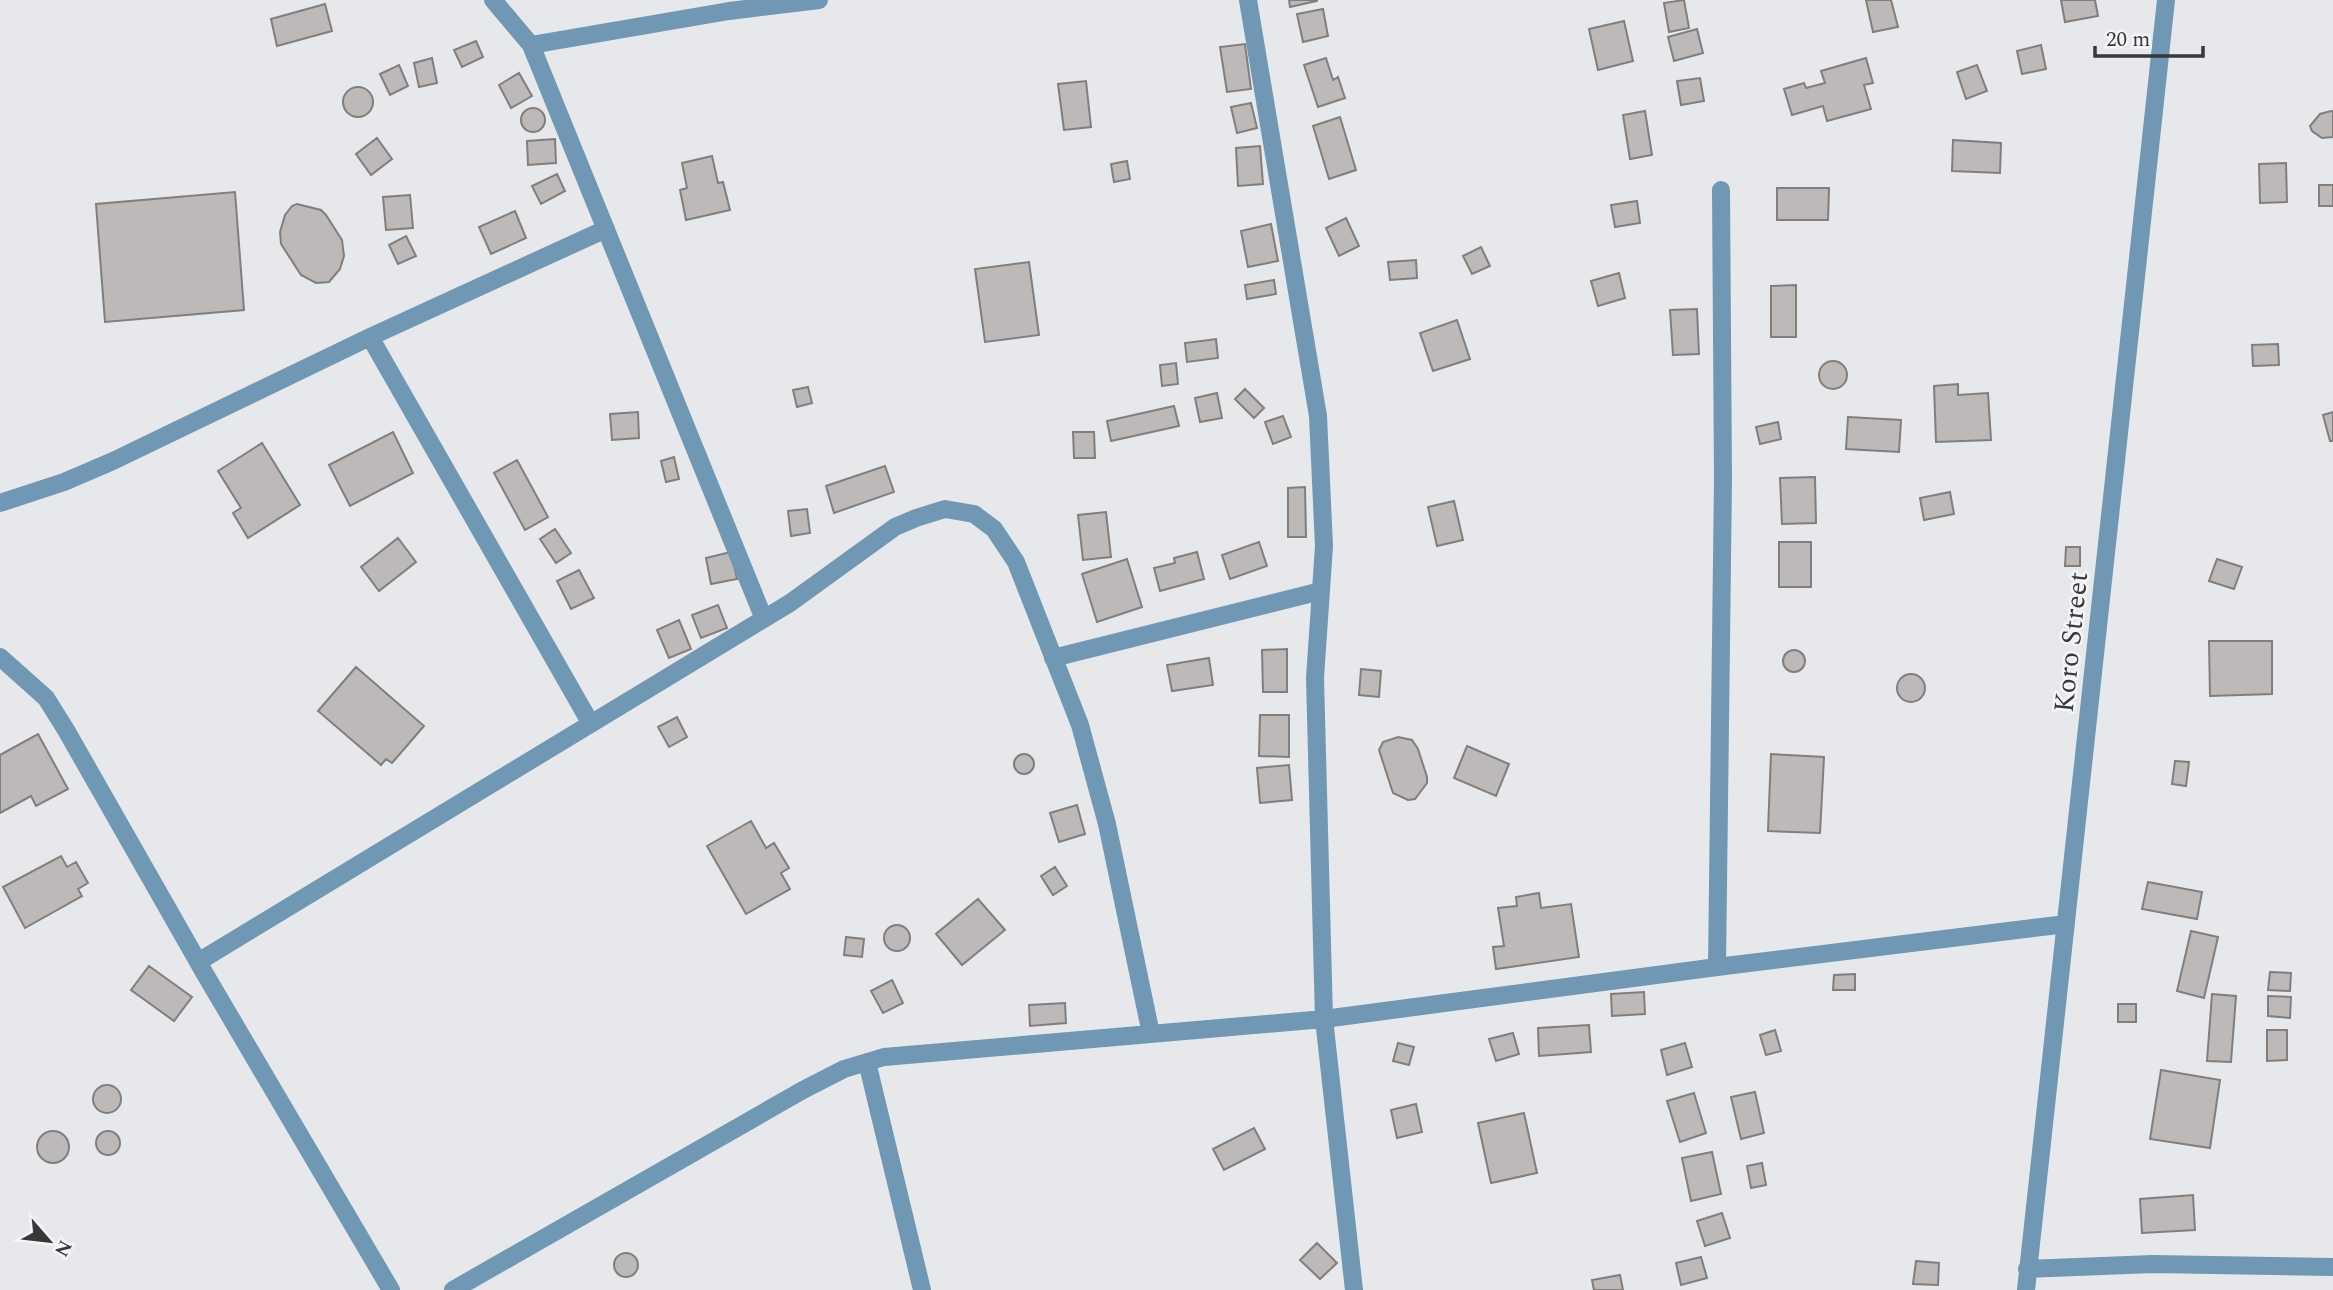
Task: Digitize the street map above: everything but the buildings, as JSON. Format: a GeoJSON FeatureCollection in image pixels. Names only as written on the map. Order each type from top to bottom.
{"type":"FeatureCollection","features":[{"type":"Feature","properties":{"kind":"street"},"geometry":{"type":"LineString","coordinates":[[493,0],[531,45],[764,619]]}},
{"type":"Feature","properties":{"kind":"street"},"geometry":{"type":"LineString","coordinates":[[531,45],[728,6],[819,0]]}},
{"type":"Feature","properties":{"kind":"street"},"geometry":{"type":"LineString","coordinates":[[1248,0],[1318,416],[1323,509],[1315,678],[1324,1019],[1354,1290]]}},
{"type":"Feature","properties":{"kind":"street","name":"Koro Street"},"geometry":{"type":"LineString","coordinates":[[2026,1290],[2166,0]]}},
{"type":"Feature","properties":{"kind":"street"},"geometry":{"type":"LineString","coordinates":[[1717,967],[1723,479],[1721,190]]}},
{"type":"Feature","properties":{"kind":"street"},"geometry":{"type":"LineString","coordinates":[[0,503],[64,482],[113,461],[370,337],[606,229]]}},
{"type":"Feature","properties":{"kind":"street"},"geometry":{"type":"LineString","coordinates":[[370,337],[591,724]]}},
{"type":"Feature","properties":{"kind":"street"},"geometry":{"type":"LineString","coordinates":[[198,962],[790,603],[895,527],[945,509],[974,514],[994,529],[1016,562],[1080,726],[1107,824],[1151,1034]]}},
{"type":"Feature","properties":{"kind":"street"},"geometry":{"type":"LineString","coordinates":[[1053,658],[1321,591]]}},
{"type":"Feature","properties":{"kind":"street"},"geometry":{"type":"LineString","coordinates":[[0,657],[46,698],[391,1290]]}},
{"type":"Feature","properties":{"kind":"street"},"geometry":{"type":"LineString","coordinates":[[453,1290],[803,1090],[844,1069],[884,1057],[1324,1019],[2066,924]]}},
{"type":"Feature","properties":{"kind":"street"},"geometry":{"type":"LineString","coordinates":[[867,1062],[922,1290]]}},
{"type":"Feature","properties":{"kind":"street"},"geometry":{"type":"LineString","coordinates":[[2027,1269],[2153,1264],[2333,1267]]}}]}
